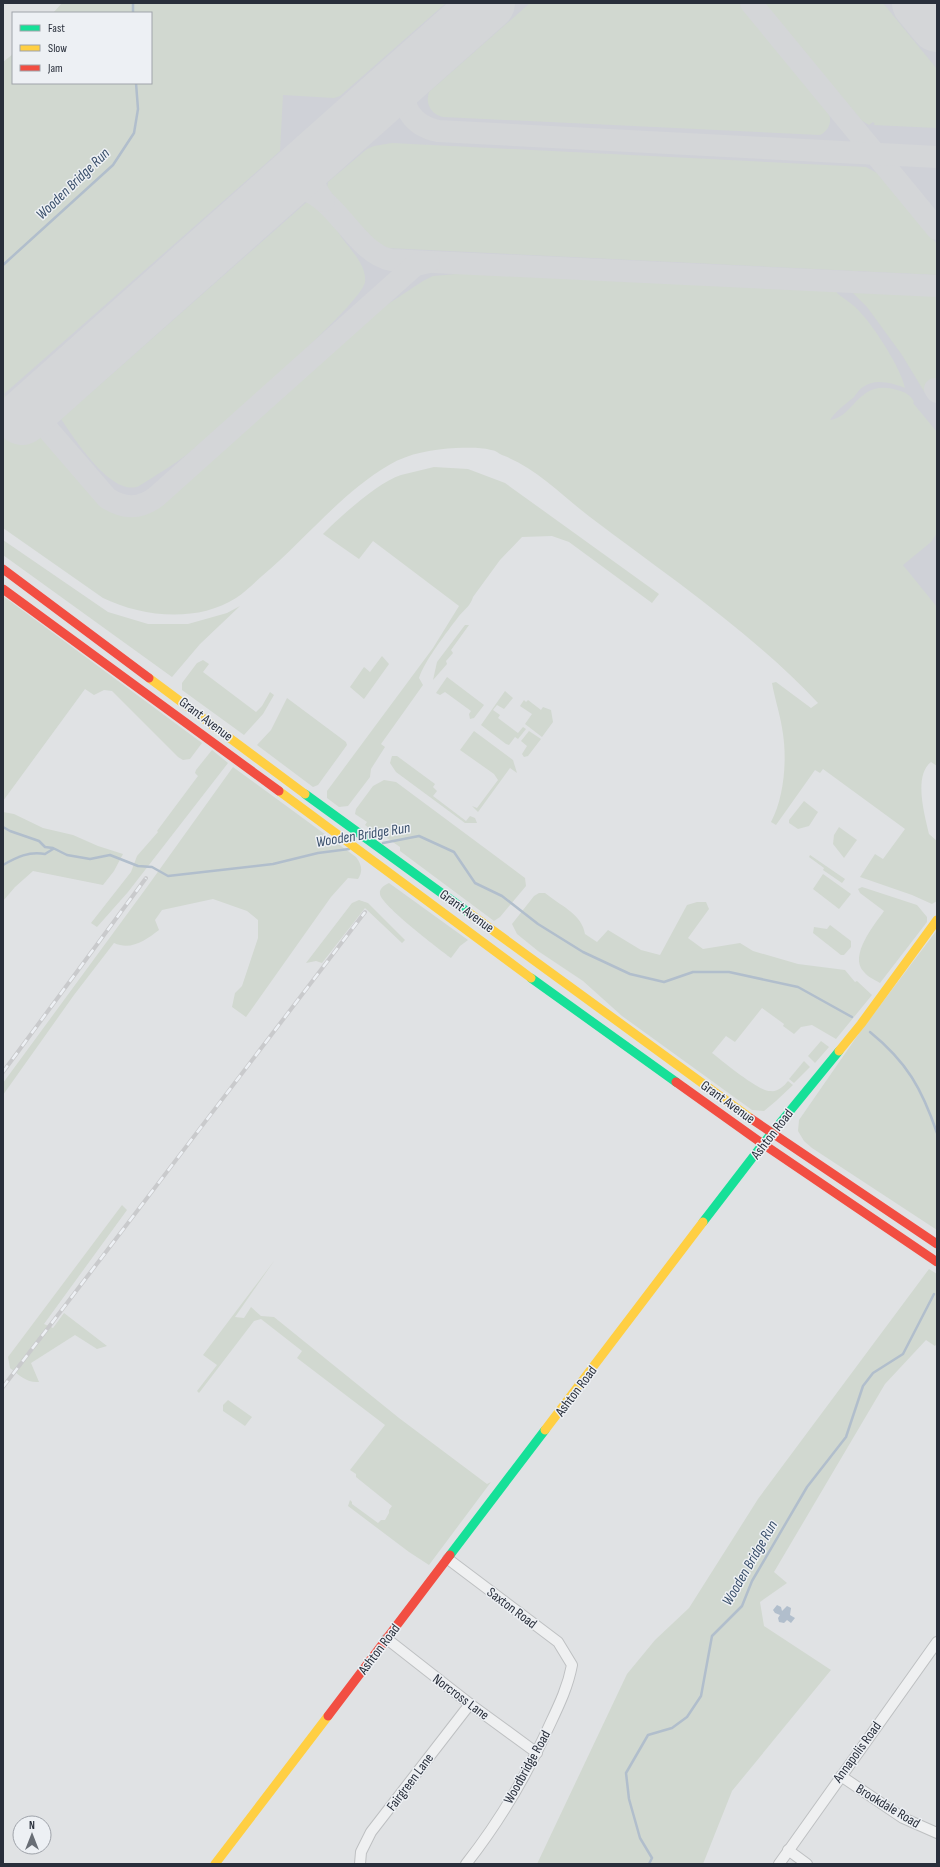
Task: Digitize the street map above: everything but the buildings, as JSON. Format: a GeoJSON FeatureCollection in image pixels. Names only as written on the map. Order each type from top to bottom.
{"type":"FeatureCollection","features":[{"type":"Feature","properties":{"kind":"main road","name":"Grant Avenue"},"geometry":{"type":"LineString","coordinates":[[3,569],[314,799],[772,1134],[937,1244]]}},
{"type":"Feature","properties":{"kind":"main road","name":"Grant Avenue"},"geometry":{"type":"LineString","coordinates":[[3,589],[153,697],[555,996],[763,1144],[937,1262]]}},
{"type":"Feature","properties":{"kind":"main road"},"geometry":{"type":"LineString","coordinates":[[253,772],[279,781],[307,800],[314,799]]}},
{"type":"Feature","properties":{"kind":"main road","name":"Ashton Road"},"geometry":{"type":"LineString","coordinates":[[215,1864],[763,1144],[861,1024],[937,920]]}},
{"type":"Feature","properties":{"kind":"main road"},"geometry":{"type":"LineString","coordinates":[[555,996],[564,982]]}},
{"type":"Feature","properties":{"kind":"main road"},"geometry":{"type":"LineString","coordinates":[[918,1249],[927,1238]]}},
{"type":"Feature","properties":{"kind":"street","name":"Saxton Road"},"geometry":{"type":"LineString","coordinates":[[448,1559],[558,1642],[570,1662]]}},
{"type":"Feature","properties":{"kind":"street","name":"Norcross Lane"},"geometry":{"type":"LineString","coordinates":[[387,1639],[470,1704],[537,1753]]}},
{"type":"Feature","properties":{"kind":"street","name":"Annapolis Road"},"geometry":{"type":"LineString","coordinates":[[779,1864],[840,1776],[937,1642]]}},
{"type":"Feature","properties":{"kind":"street","name":"Woodbridge Road"},"geometry":{"type":"LineString","coordinates":[[466,1864],[481,1844],[522,1780],[537,1753],[567,1688],[572,1665],[570,1662]]}},
{"type":"Feature","properties":{"kind":"street","name":"Fairgreen Lane"},"geometry":{"type":"LineString","coordinates":[[360,1864],[361,1852],[371,1832],[470,1704]]}},
{"type":"Feature","properties":{"kind":"street","name":"Brookdale Road"},"geometry":{"type":"LineString","coordinates":[[840,1776],[903,1818],[937,1833]]}},
{"type":"Feature","properties":{"kind":"street"},"geometry":{"type":"LineString","coordinates":[[788,1850],[807,1864]]}},
{"type":"Feature","properties":{"kind":"shaded area"},"geometry":{"type":"Polygon","coordinates":[[[62,3],[446,3],[340,96],[334,98],[283,95],[280,151],[4,394],[95,498],[111,509],[119,512],[144,512],[161,503],[376,312],[433,276],[481,272],[837,290],[837,293],[857,308],[872,326],[886,347],[898,370],[905,388],[884,382],[868,384],[860,389],[853,398],[830,420],[838,418],[845,413],[865,394],[873,389],[884,388],[900,391],[909,396],[937,432],[937,533],[931,542],[903,565],[937,607],[937,766],[931,762],[926,768],[921,786],[923,807],[929,834],[937,841],[937,901],[932,904],[912,895],[860,877],[875,854],[883,859],[905,829],[823,769],[820,773],[815,770],[776,825],[771,822],[782,791],[785,756],[782,728],[772,683],[776,682],[811,708],[818,703],[765,652],[679,583],[590,517],[538,475],[515,460],[494,450],[482,448],[439,449],[405,457],[389,465],[355,489],[278,562],[239,596],[221,606],[187,614],[152,613],[135,610],[103,598],[3,528],[3,62],[12,55],[12,84],[152,84],[152,12],[54,12],[62,3]]]}},
{"type":"Feature","properties":{"kind":"shaded area"},"geometry":{"type":"Polygon","coordinates":[[[121,3],[937,3],[937,760],[417,384],[198,602],[3,520],[3,115],[152,84],[152,12],[121,3]]]}},
{"type":"Feature","properties":{"kind":"shaded area"},"geometry":{"type":"Polygon","coordinates":[[[530,3],[739,3],[827,110],[830,117],[830,124],[820,135],[443,117],[435,114],[430,108],[428,101],[429,92],[530,3]]]}},
{"type":"Feature","properties":{"kind":"shaded area"},"geometry":{"type":"Polygon","coordinates":[[[763,3],[883,3],[937,69],[937,128],[873,125],[875,124],[873,122],[869,125],[861,120],[763,3]]]}},
{"type":"Feature","properties":{"kind":"shaded area"},"geometry":{"type":"Polygon","coordinates":[[[392,143],[866,167],[877,173],[937,244],[937,275],[387,248],[374,240],[327,188],[328,182],[367,149],[374,146],[392,143]]]}},
{"type":"Feature","properties":{"kind":"shaded area"},"geometry":{"type":"Polygon","coordinates":[[[308,201],[317,206],[327,216],[361,264],[364,270],[365,282],[358,295],[340,315],[286,368],[190,452],[139,486],[128,487],[117,483],[106,475],[84,452],[61,419],[308,201]]]}},
{"type":"Feature","properties":{"kind":"shaded area"},"geometry":{"type":"Polygon","coordinates":[[[852,290],[937,294],[937,383],[925,393],[902,355],[867,307],[852,292],[852,290]]]}},
{"type":"Feature","properties":{"kind":"shaded area"},"geometry":{"type":"Polygon","coordinates":[[[434,467],[468,469],[505,483],[659,594],[652,603],[569,542],[552,536],[522,537],[500,560],[473,597],[469,605],[437,646],[426,663],[419,678],[423,685],[381,744],[385,747],[371,769],[370,777],[348,806],[339,807],[327,798],[327,791],[433,648],[459,606],[373,541],[359,559],[323,534],[349,510],[381,485],[401,475],[434,467]]]}},
{"type":"Feature","properties":{"kind":"shaded area"},"geometry":{"type":"Polygon","coordinates":[[[3,540],[108,612],[148,624],[188,624],[227,613],[240,606],[200,644],[172,677],[3,555],[3,540]]]}},
{"type":"Feature","properties":{"kind":"shaded area"},"geometry":{"type":"Polygon","coordinates":[[[3,596],[202,743],[190,759],[183,760],[178,757],[112,691],[104,690],[94,695],[85,689],[3,801],[3,596]]]}},
{"type":"Feature","properties":{"kind":"shaded area"},"geometry":{"type":"Polygon","coordinates":[[[465,625],[469,625],[451,650],[453,653],[446,661],[447,664],[433,680],[437,662],[465,625]]]}},
{"type":"Feature","properties":{"kind":"shaded area"},"geometry":{"type":"Polygon","coordinates":[[[382,656],[389,664],[364,699],[350,687],[364,667],[370,672],[382,656]]]}},
{"type":"Feature","properties":{"kind":"shaded area"},"geometry":{"type":"Polygon","coordinates":[[[203,660],[209,664],[203,672],[256,712],[262,706],[270,692],[274,695],[263,714],[244,735],[182,690],[182,683],[197,663],[203,660]]]}},
{"type":"Feature","properties":{"kind":"shaded area"},"geometry":{"type":"Polygon","coordinates":[[[447,677],[484,705],[474,718],[470,719],[469,714],[471,711],[445,692],[440,695],[436,693],[447,677]]]}},
{"type":"Feature","properties":{"kind":"shaded area"},"geometry":{"type":"Polygon","coordinates":[[[505,691],[513,698],[504,709],[497,705],[493,710],[500,715],[498,718],[518,733],[523,727],[526,729],[518,739],[515,737],[509,745],[481,725],[505,691]]]}},
{"type":"Feature","properties":{"kind":"shaded area"},"geometry":{"type":"Polygon","coordinates":[[[287,698],[346,742],[347,745],[318,785],[313,787],[257,745],[271,730],[287,698]]]}},
{"type":"Feature","properties":{"kind":"shaded area"},"geometry":{"type":"Polygon","coordinates":[[[524,700],[526,702],[528,700],[541,710],[543,707],[551,710],[553,722],[542,737],[525,724],[532,714],[520,706],[524,700]]]}},
{"type":"Feature","properties":{"kind":"shaded area"},"geometry":{"type":"Polygon","coordinates":[[[474,731],[513,760],[517,773],[510,768],[478,812],[472,806],[477,808],[498,780],[494,774],[460,750],[474,731]]]}},
{"type":"Feature","properties":{"kind":"shaded area"},"geometry":{"type":"Polygon","coordinates":[[[529,731],[541,739],[528,756],[524,757],[522,754],[527,746],[521,741],[529,731]]]}},
{"type":"Feature","properties":{"kind":"shaded area"},"geometry":{"type":"Polygon","coordinates":[[[212,750],[228,763],[128,892],[97,927],[91,923],[131,872],[137,856],[158,832],[157,831],[198,776],[195,773],[196,770],[212,750]]]}},
{"type":"Feature","properties":{"kind":"shaded area"},"geometry":{"type":"Polygon","coordinates":[[[392,756],[397,756],[435,784],[433,787],[437,791],[433,796],[466,821],[470,816],[475,818],[477,823],[465,823],[396,772],[390,763],[392,756]]]}},
{"type":"Feature","properties":{"kind":"shaded area"},"geometry":{"type":"Polygon","coordinates":[[[233,767],[356,857],[361,868],[361,873],[358,879],[348,878],[331,897],[246,1017],[232,1007],[235,993],[242,986],[258,938],[258,920],[247,911],[213,899],[162,910],[155,920],[159,930],[144,941],[126,946],[114,943],[74,995],[3,1095],[3,1083],[233,767]]]}},
{"type":"Feature","properties":{"kind":"shaded area"},"geometry":{"type":"Polygon","coordinates":[[[384,780],[396,782],[525,878],[526,886],[500,917],[494,921],[400,851],[400,847],[387,838],[382,838],[365,825],[367,822],[355,814],[356,809],[373,786],[384,780]]]}},
{"type":"Feature","properties":{"kind":"shaded area"},"geometry":{"type":"Polygon","coordinates":[[[804,801],[818,812],[809,826],[798,829],[789,823],[789,820],[804,801]]]}},
{"type":"Feature","properties":{"kind":"shaded area"},"geometry":{"type":"Polygon","coordinates":[[[3,812],[14,814],[43,828],[73,835],[98,846],[123,854],[114,871],[103,885],[33,871],[15,887],[3,901],[3,812]]]}},
{"type":"Feature","properties":{"kind":"shaded area"},"geometry":{"type":"Polygon","coordinates":[[[839,827],[857,840],[844,858],[833,844],[834,835],[839,827]]]}},
{"type":"Feature","properties":{"kind":"shaded area"},"geometry":{"type":"Polygon","coordinates":[[[810,855],[845,879],[842,883],[823,870],[824,868],[809,857],[810,855]]]}},
{"type":"Feature","properties":{"kind":"shaded area"},"geometry":{"type":"Polygon","coordinates":[[[823,874],[851,894],[839,909],[813,889],[823,874]]]}},
{"type":"Feature","properties":{"kind":"shaded area"},"geometry":{"type":"Polygon","coordinates":[[[389,883],[468,940],[460,946],[451,958],[411,927],[383,900],[380,890],[389,883]]]}},
{"type":"Feature","properties":{"kind":"shaded area"},"geometry":{"type":"Polygon","coordinates":[[[862,887],[917,905],[927,917],[927,922],[880,983],[864,972],[860,965],[859,958],[861,949],[869,932],[884,911],[860,893],[858,889],[862,887]]]}},
{"type":"Feature","properties":{"kind":"shaded area"},"geometry":{"type":"Polygon","coordinates":[[[539,893],[545,893],[571,912],[580,922],[585,934],[597,942],[608,930],[641,950],[660,955],[687,905],[697,902],[706,902],[709,909],[688,938],[703,949],[740,943],[753,951],[798,964],[845,970],[855,982],[857,981],[872,995],[836,1039],[812,1025],[801,1027],[794,1034],[783,1026],[784,1024],[762,1008],[735,1042],[726,1036],[712,1053],[741,1075],[765,1090],[770,1091],[780,1089],[788,1081],[793,1085],[764,1111],[752,1110],[622,1016],[583,981],[538,951],[517,934],[512,924],[534,896],[539,893]]]}},
{"type":"Feature","properties":{"kind":"shaded area"},"geometry":{"type":"Polygon","coordinates":[[[359,900],[368,903],[405,940],[402,943],[365,908],[322,963],[316,961],[306,963],[352,903],[359,900]]]}},
{"type":"Feature","properties":{"kind":"shaded area"},"geometry":{"type":"Polygon","coordinates":[[[830,925],[851,941],[851,947],[844,955],[841,955],[813,933],[814,927],[827,929],[830,925]]]}},
{"type":"Feature","properties":{"kind":"shaded area"},"geometry":{"type":"Polygon","coordinates":[[[937,930],[937,1230],[812,1148],[804,1141],[798,1131],[799,1120],[860,1032],[937,930]]]}},
{"type":"Feature","properties":{"kind":"shaded area"},"geometry":{"type":"Polygon","coordinates":[[[821,1041],[829,1047],[815,1063],[808,1056],[821,1041]]]}},
{"type":"Feature","properties":{"kind":"shaded area"},"geometry":{"type":"Polygon","coordinates":[[[804,1061],[810,1067],[794,1083],[789,1079],[804,1061]]]}},
{"type":"Feature","properties":{"kind":"shaded area"},"geometry":{"type":"Polygon","coordinates":[[[122,1205],[127,1210],[44,1324],[53,1328],[64,1313],[107,1346],[97,1349],[75,1335],[31,1363],[39,1382],[24,1378],[10,1368],[8,1357],[122,1205]]]}},
{"type":"Feature","properties":{"kind":"shaded area"},"geometry":{"type":"Polygon","coordinates":[[[274,1261],[235,1317],[244,1318],[251,1307],[261,1316],[274,1317],[399,1418],[487,1484],[491,1482],[429,1565],[409,1552],[348,1506],[350,1500],[352,1504],[378,1523],[381,1520],[385,1520],[389,1513],[392,1506],[356,1477],[356,1474],[350,1470],[385,1425],[297,1358],[302,1351],[261,1319],[254,1321],[199,1393],[197,1391],[217,1365],[203,1355],[274,1261]]]}},
{"type":"Feature","properties":{"kind":"shaded area"},"geometry":{"type":"Polygon","coordinates":[[[929,1269],[937,1274],[937,1343],[935,1346],[926,1340],[885,1384],[774,1572],[787,1583],[760,1602],[764,1626],[831,1670],[732,1791],[703,1864],[537,1864],[627,1674],[655,1640],[689,1608],[758,1499],[929,1269]]]}},
{"type":"Feature","properties":{"kind":"shaded area"},"geometry":{"type":"Polygon","coordinates":[[[228,1400],[252,1417],[245,1426],[223,1411],[223,1405],[228,1400]]]}},
{"type":"Feature","properties":{"kind":"water"},"geometry":{"type":"Polygon","coordinates":[[[777,1605],[781,1607],[782,1611],[787,1606],[791,1608],[790,1615],[795,1618],[791,1623],[787,1620],[784,1623],[779,1622],[778,1618],[780,1615],[775,1613],[773,1610],[777,1605]]]}},
{"type":"Feature","properties":{"kind":"waterway","name":"Wooden Bridge Run"},"geometry":{"type":"LineString","coordinates":[[133,3],[133,12]]}},
{"type":"Feature","properties":{"kind":"waterway","name":"Wooden Bridge Run"},"geometry":{"type":"LineString","coordinates":[[3,265],[113,165],[134,133],[138,109],[136,84]]}},
{"type":"Feature","properties":{"kind":"waterway","name":"Wooden Bridge Run"},"geometry":{"type":"LineString","coordinates":[[3,827],[39,841],[45,847],[53,848],[67,855],[90,859],[110,855],[138,866],[152,867],[168,876],[273,864],[318,853],[349,849]]}},
{"type":"Feature","properties":{"kind":"waterway","name":"Wooden Bridge Run"},"geometry":{"type":"LineString","coordinates":[[383,843],[419,836],[454,852],[475,883],[502,896],[538,924],[583,952],[630,974],[664,982],[693,972],[729,972],[798,987],[852,1017]]}},
{"type":"Feature","properties":{"kind":"waterway"},"geometry":{"type":"LineString","coordinates":[[3,865],[23,855],[34,853],[45,854],[53,849]]}},
{"type":"Feature","properties":{"kind":"waterway","name":"Wooden Bridge Run"},"geometry":{"type":"LineString","coordinates":[[870,1032],[894,1054],[912,1077],[925,1103],[937,1133]]}},
{"type":"Feature","properties":{"kind":"waterway","name":"Wooden Bridge Run"},"geometry":{"type":"LineString","coordinates":[[649,1864],[652,1858],[640,1838],[629,1799],[626,1773],[648,1735],[672,1728],[687,1717],[701,1696],[712,1636],[742,1606],[752,1581],[807,1487],[846,1437],[863,1386],[873,1373],[903,1354],[934,1294]]}},
{"type":"Feature","properties":{"kind":"taxiway"},"geometry":{"type":"LineString","coordinates":[[751,3],[937,229]]}},
{"type":"Feature","properties":{"kind":"taxiway"},"geometry":{"type":"LineString","coordinates":[[424,60],[409,76],[405,88],[406,106],[410,113],[421,124],[438,131],[937,157]]}},
{"type":"Feature","properties":{"kind":"taxiway"},"geometry":{"type":"LineString","coordinates":[[324,149],[316,162],[314,169],[314,181],[319,194],[324,201]]}},
{"type":"Feature","properties":{"kind":"taxiway"},"geometry":{"type":"LineString","coordinates":[[266,200],[285,190],[301,189],[315,195],[328,205],[364,244],[377,254],[391,260],[937,286]]}},
{"type":"Feature","properties":{"kind":"taxiway"},"geometry":{"type":"LineString","coordinates":[[31,410],[107,498],[113,502],[126,506],[144,504],[156,497],[412,268],[416,265],[429,262]]}},
{"type":"Feature","properties":{"kind":"runway"},"geometry":{"type":"LineString","coordinates":[[22,418],[488,3]]}},
{"type":"Feature","properties":{"kind":"runway"},"geometry":{"type":"LineString","coordinates":[[919,3],[937,25]]}},
{"type":"Feature","properties":{"kind":"railway"},"geometry":{"type":"LineString","coordinates":[[3,1072],[146,878]]}},
{"type":"Feature","properties":{"kind":"railway"},"geometry":{"type":"LineString","coordinates":[[3,1387],[365,912]]}},
{"type":"Feature","properties":{"kind":"traffic: fast"},"geometry":{"type":"LineString","coordinates":[[305,794],[469,913]]}},
{"type":"Feature","properties":{"kind":"traffic: fast"},"geometry":{"type":"LineString","coordinates":[[531,978],[676,1082]]}},
{"type":"Feature","properties":{"kind":"traffic: fast"},"geometry":{"type":"LineString","coordinates":[[703,1222],[763,1144],[839,1051]]}},
{"type":"Feature","properties":{"kind":"traffic: fast"},"geometry":{"type":"LineString","coordinates":[[450,1555],[545,1430]]}},
{"type":"Feature","properties":{"kind":"traffic: slow"},"geometry":{"type":"LineString","coordinates":[[149,678],[305,794]]}},
{"type":"Feature","properties":{"kind":"traffic: slow"},"geometry":{"type":"LineString","coordinates":[[279,791],[531,978]]}},
{"type":"Feature","properties":{"kind":"traffic: slow"},"geometry":{"type":"LineString","coordinates":[[469,913],[750,1118]]}},
{"type":"Feature","properties":{"kind":"traffic: slow"},"geometry":{"type":"LineString","coordinates":[[839,1051],[861,1024],[937,920]]}},
{"type":"Feature","properties":{"kind":"traffic: slow"},"geometry":{"type":"LineString","coordinates":[[545,1430],[703,1222]]}},
{"type":"Feature","properties":{"kind":"traffic: slow"},"geometry":{"type":"LineString","coordinates":[[215,1864],[328,1716]]}},
{"type":"Feature","properties":{"kind":"traffic: jam"},"geometry":{"type":"LineString","coordinates":[[3,569],[149,678]]}},
{"type":"Feature","properties":{"kind":"traffic: jam"},"geometry":{"type":"LineString","coordinates":[[3,589],[279,791]]}},
{"type":"Feature","properties":{"kind":"traffic: jam"},"geometry":{"type":"LineString","coordinates":[[676,1082],[763,1144],[937,1262]]}},
{"type":"Feature","properties":{"kind":"traffic: jam"},"geometry":{"type":"LineString","coordinates":[[750,1118],[937,1244]]}},
{"type":"Feature","properties":{"kind":"traffic: jam"},"geometry":{"type":"LineString","coordinates":[[328,1716],[450,1555]]}}]}
